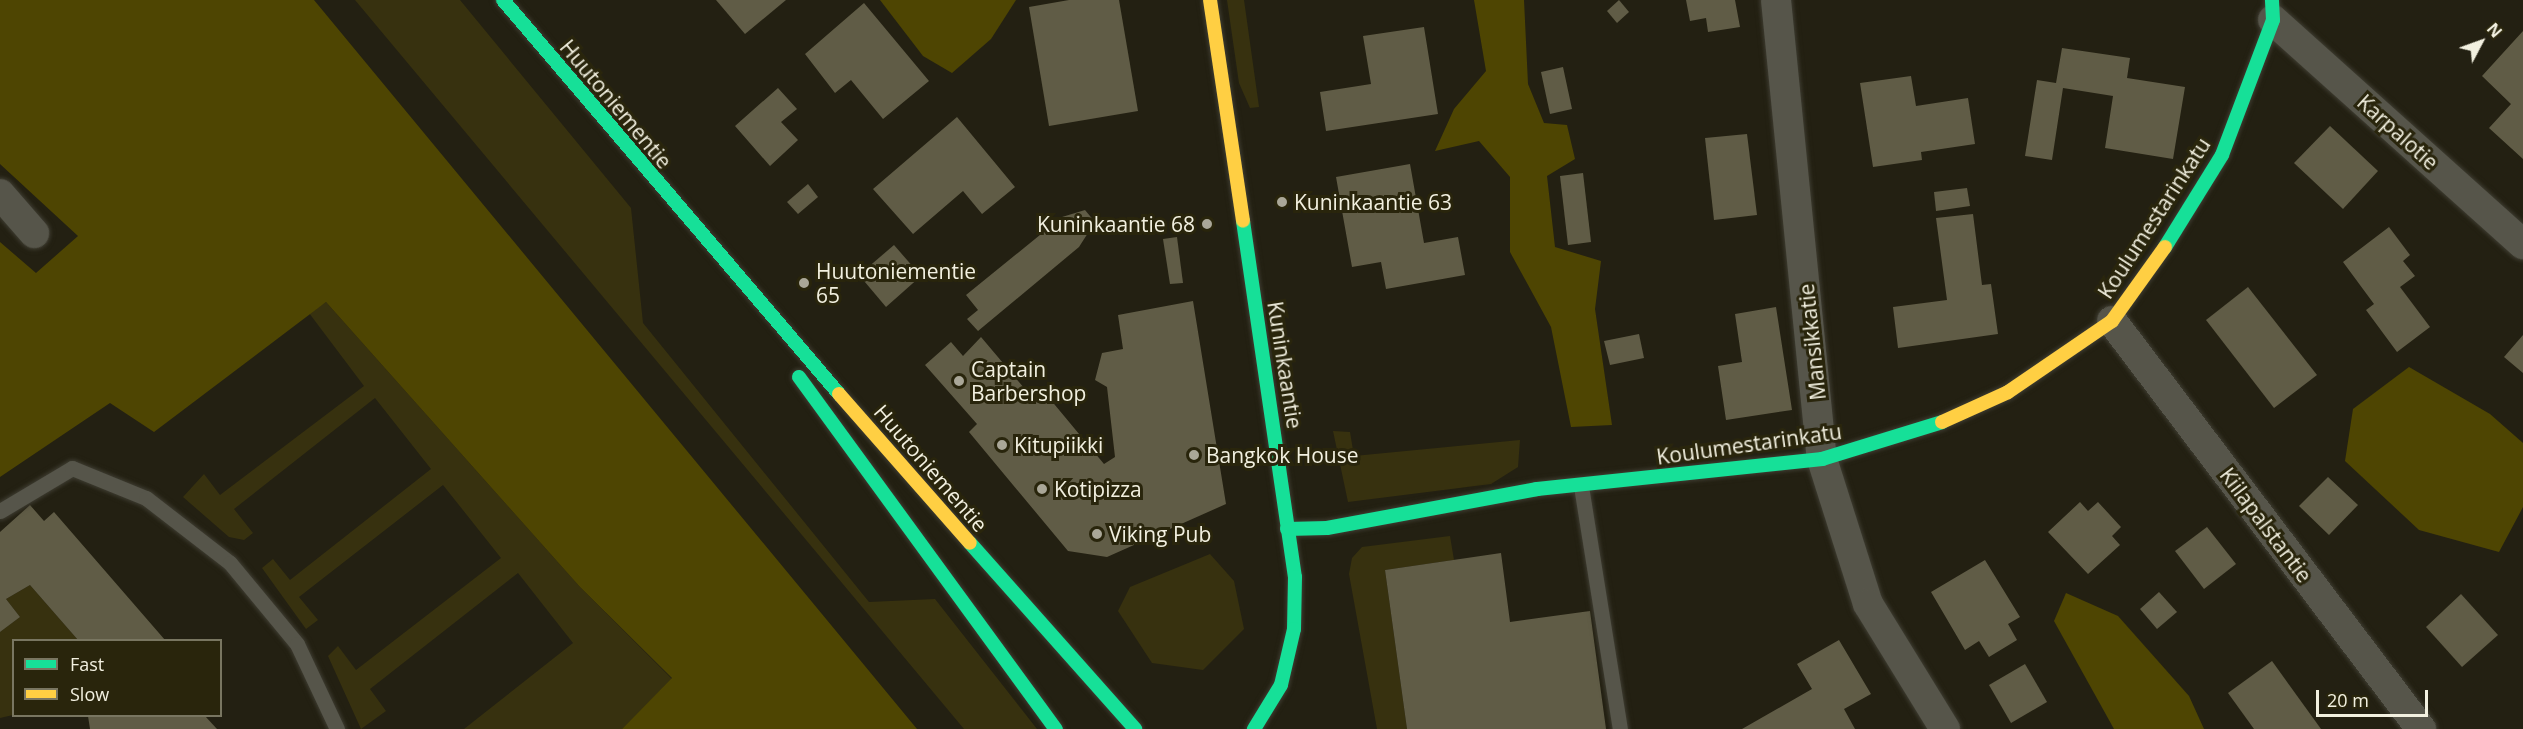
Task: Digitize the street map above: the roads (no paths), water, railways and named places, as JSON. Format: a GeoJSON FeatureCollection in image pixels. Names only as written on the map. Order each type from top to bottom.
{"type":"FeatureCollection","features":[{"type":"Feature","properties":{"kind":"street","name":"Huutoniementie"},"geometry":{"type":"LineString","coordinates":[[503,0],[697,234],[1134,729]]}},
{"type":"Feature","properties":{"kind":"street","name":"Kuninkaantie"},"geometry":{"type":"LineString","coordinates":[[1210,0],[1295,577],[1294,629],[1281,685],[1254,729]]}},
{"type":"Feature","properties":{"kind":"street","name":"Mansikkatie"},"geometry":{"type":"LineString","coordinates":[[1776,0],[1822,459],[1868,604],[1945,729]]}},
{"type":"Feature","properties":{"kind":"street","name":"Koulumestarinkatu"},"geometry":{"type":"LineString","coordinates":[[1287,529],[1581,486],[1822,459],[1915,434],[2008,392],[2112,321],[2222,155],[2272,10]]}},
{"type":"Feature","properties":{"kind":"street","name":"Karpalotie"},"geometry":{"type":"LineString","coordinates":[[2272,10],[2523,244]]}},
{"type":"Feature","properties":{"kind":"street"},"geometry":{"type":"LineString","coordinates":[[0,194],[34,233]]}},
{"type":"Feature","properties":{"kind":"street","name":"Huutoniementie"},"geometry":{"type":"LineString","coordinates":[[697,234],[1056,729]]}},
{"type":"Feature","properties":{"kind":"street","name":"Kiilapalstantie"},"geometry":{"type":"LineString","coordinates":[[2112,321],[2421,729]]}},
{"type":"Feature","properties":{"kind":"lane"},"geometry":{"type":"LineString","coordinates":[[0,511],[72,468],[146,498],[230,563],[297,644],[337,729]]}},
{"type":"Feature","properties":{"kind":"lane"},"geometry":{"type":"LineString","coordinates":[[1581,486],[1620,729]]}},
{"type":"Feature","properties":{"kind":"place","name":"Kuninkaantie 63"},"geometry":{"type":"Point","coordinates":[1282,202]}},
{"type":"Feature","properties":{"kind":"place","name":"Kuninkaantie 68"},"geometry":{"type":"Point","coordinates":[1207,224]}},
{"type":"Feature","properties":{"kind":"place","name":"Huutoniementie 65"},"geometry":{"type":"Point","coordinates":[804,283]}},
{"type":"Feature","properties":{"kind":"place","name":"Captain Barbershop"},"geometry":{"type":"Point","coordinates":[959,381]}},
{"type":"Feature","properties":{"kind":"place","name":"Kitupiikki"},"geometry":{"type":"Point","coordinates":[1002,445]}},
{"type":"Feature","properties":{"kind":"place","name":"Bangkok House"},"geometry":{"type":"Point","coordinates":[1194,455]}},
{"type":"Feature","properties":{"kind":"place","name":"Kotipizza"},"geometry":{"type":"Point","coordinates":[1042,489]}},
{"type":"Feature","properties":{"kind":"place","name":"Viking Pub"},"geometry":{"type":"Point","coordinates":[1097,534]}}]}
